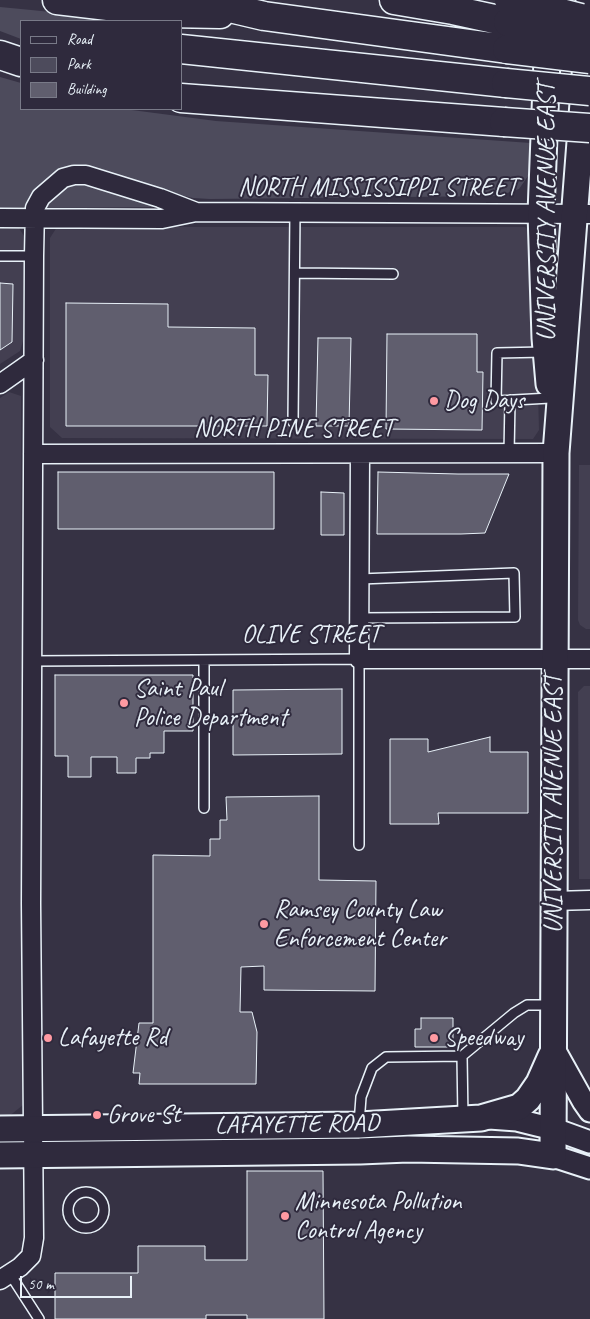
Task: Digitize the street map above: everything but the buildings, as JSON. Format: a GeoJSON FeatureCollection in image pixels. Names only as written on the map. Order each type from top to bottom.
{"type":"FeatureCollection","features":[{"type":"Feature","properties":{"kind":"highway"},"geometry":{"type":"LineString","coordinates":[[57,0],[167,13],[264,16]]}},
{"type":"Feature","properties":{"kind":"highway"},"geometry":{"type":"LineString","coordinates":[[196,0],[264,16],[590,59]]}},
{"type":"Feature","properties":{"kind":"highway"},"geometry":{"type":"LineString","coordinates":[[394,0],[454,10],[508,7],[590,20]]}},
{"type":"Feature","properties":{"kind":"highway"},"geometry":{"type":"LineString","coordinates":[[508,7],[590,37]]}},
{"type":"Feature","properties":{"kind":"highway"},"geometry":{"type":"LineString","coordinates":[[182,49],[590,91]]}},
{"type":"Feature","properties":{"kind":"highway"},"geometry":{"type":"LineString","coordinates":[[0,54],[20,50]]}},
{"type":"Feature","properties":{"kind":"highway"},"geometry":{"type":"LineString","coordinates":[[0,54],[20,63]]}},
{"type":"Feature","properties":{"kind":"highway"},"geometry":{"type":"LineString","coordinates":[[0,69],[20,63]]}},
{"type":"Feature","properties":{"kind":"highway"},"geometry":{"type":"LineString","coordinates":[[182,98],[590,128]]}},
{"type":"Feature","properties":{"kind":"main road","name":"UNIVERSITY AVENUE EAST"},"geometry":{"type":"LineString","coordinates":[[550,0],[541,214],[546,352],[556,453]]}},
{"type":"Feature","properties":{"kind":"main road","name":"UNIVERSITY AVENUE EAST"},"geometry":{"type":"LineString","coordinates":[[554,1156],[556,453],[582,214],[589,0]]}},
{"type":"Feature","properties":{"kind":"main road"},"geometry":{"type":"LineString","coordinates":[[472,1118],[519,1107],[528,1099],[539,1084],[554,1049]]}},
{"type":"Feature","properties":{"kind":"main road","name":"LAFAYETTE ROAD"},"geometry":{"type":"LineString","coordinates":[[0,1155],[32,1155],[360,1138],[472,1118]]}},
{"type":"Feature","properties":{"kind":"main road","name":"LAFAYETTE ROAD"},"geometry":{"type":"LineString","coordinates":[[0,1129],[360,1138],[408,1149],[480,1149],[518,1151],[554,1156]]}},
{"type":"Feature","properties":{"kind":"street","name":"NORTH MISSISSIPPI STREET"},"geometry":{"type":"LineString","coordinates":[[196,212],[101,178],[74,175],[63,178],[41,197],[34,218],[162,219],[196,212],[582,214]]}},
{"type":"Feature","properties":{"kind":"street"},"geometry":{"type":"LineString","coordinates":[[0,218],[34,218],[31,913],[34,1238],[31,1256],[5,1277]]}},
{"type":"Feature","properties":{"kind":"street"},"geometry":{"type":"LineString","coordinates":[[0,384],[34,360]]}},
{"type":"Feature","properties":{"kind":"street","name":"NORTH PINE STREET"},"geometry":{"type":"LineString","coordinates":[[33,454],[556,453]]}},
{"type":"Feature","properties":{"kind":"street"},"geometry":{"type":"LineString","coordinates":[[359,659],[360,454]]}},
{"type":"Feature","properties":{"kind":"street","name":"OLIVE STREET"},"geometry":{"type":"LineString","coordinates":[[359,659],[590,659]]}},
{"type":"Feature","properties":{"kind":"street"},"geometry":{"type":"LineString","coordinates":[[554,901],[590,900]]}},
{"type":"Feature","properties":{"kind":"street"},"geometry":{"type":"LineString","coordinates":[[554,1049],[590,1111]]}},
{"type":"Feature","properties":{"kind":"street","name":"LAFAYETTE ROAD"},"geometry":{"type":"LineString","coordinates":[[472,1118],[517,1120],[554,1128],[590,1142]]}},
{"type":"Feature","properties":{"kind":"street","name":"LAFAYETTE ROAD"},"geometry":{"type":"LineString","coordinates":[[554,1156],[590,1168]]}},
{"type":"Feature","properties":{"kind":"lane"},"geometry":{"type":"LineString","coordinates":[[293,422],[295,212]]}},
{"type":"Feature","properties":{"kind":"lane"},"geometry":{"type":"LineString","coordinates":[[0,256],[34,256]]}},
{"type":"Feature","properties":{"kind":"lane"},"geometry":{"type":"LineString","coordinates":[[295,273],[393,274]]}},
{"type":"Feature","properties":{"kind":"lane"},"geometry":{"type":"LineString","coordinates":[[546,352],[497,353],[496,400],[550,398]]}},
{"type":"Feature","properties":{"kind":"lane"},"geometry":{"type":"LineString","coordinates":[[509,454],[510,400]]}},
{"type":"Feature","properties":{"kind":"lane"},"geometry":{"type":"LineString","coordinates":[[360,579],[514,574],[515,617],[360,618]]}},
{"type":"Feature","properties":{"kind":"lane"},"geometry":{"type":"LineString","coordinates":[[359,659],[359,845]]}},
{"type":"Feature","properties":{"kind":"lane","name":"OLIVE STREET"},"geometry":{"type":"LineString","coordinates":[[32,662],[359,659]]}},
{"type":"Feature","properties":{"kind":"lane"},"geometry":{"type":"LineString","coordinates":[[204,660],[204,808]]}},
{"type":"Feature","properties":{"kind":"lane"},"geometry":{"type":"LineString","coordinates":[[360,1138],[361,1097],[372,1068],[386,1057],[462,1056],[514,1013],[527,1005],[554,1005]]}},
{"type":"Feature","properties":{"kind":"lane"},"geometry":{"type":"LineString","coordinates":[[462,1056],[472,1118]]}},
{"type":"Feature","properties":{"kind":"lane"},"geometry":{"type":"LineString","coordinates":[[87,1192],[98,1197],[103,1208],[102,1216],[98,1222],[86,1227],[74,1223],[68,1210],[74,1196],[87,1192]]}},
{"type":"Feature","properties":{"kind":"lane"},"geometry":{"type":"LineString","coordinates":[[5,1277],[39,1319]]}},
{"type":"Feature","properties":{"kind":"shaded area"},"geometry":{"type":"Polygon","coordinates":[[[0,224],[17,225],[24,236],[23,341],[20,351],[0,364],[0,224]]]}},
{"type":"Feature","properties":{"kind":"shaded area"},"geometry":{"type":"Polygon","coordinates":[[[57,227],[525,227],[534,235],[539,430],[533,439],[62,438],[50,427],[50,238],[57,227]]]}},
{"type":"Feature","properties":{"kind":"shaded area"},"geometry":{"type":"Polygon","coordinates":[[[9,392],[21,396],[23,1105],[3,1121],[0,1121],[0,398],[9,392]]]}},
{"type":"Feature","properties":{"kind":"shaded area"},"geometry":{"type":"Polygon","coordinates":[[[579,465],[590,465],[590,629],[580,625],[578,620],[579,465]]]}},
{"type":"Feature","properties":{"kind":"shaded area"},"geometry":{"type":"Polygon","coordinates":[[[584,686],[590,686],[590,879],[579,879],[578,692],[584,686]]]}},
{"type":"Feature","properties":{"kind":"green space"},"geometry":{"type":"Polygon","coordinates":[[[0,7],[132,20],[20,20],[20,39],[0,31],[0,7]]]}},
{"type":"Feature","properties":{"kind":"green space"},"geometry":{"type":"Polygon","coordinates":[[[0,77],[20,83],[20,110],[132,110],[216,121],[531,143],[528,176],[519,189],[498,196],[193,198],[151,188],[100,169],[84,166],[28,208],[0,208],[0,77]]]}},
{"type":"Feature","properties":{"kind":"green space"},"geometry":{"type":"Polygon","coordinates":[[[78,182],[98,184],[160,207],[44,208],[49,199],[57,192],[78,182]]]}},
{"type":"Feature","properties":{"kind":"place","name":"Dog Days"},"geometry":{"type":"Point","coordinates":[434,401]}},
{"type":"Feature","properties":{"kind":"place","name":"Saint Paul Police Department"},"geometry":{"type":"Point","coordinates":[124,703]}},
{"type":"Feature","properties":{"kind":"place","name":"Ramsey County Law Enforcement Center"},"geometry":{"type":"Point","coordinates":[264,924]}},
{"type":"Feature","properties":{"kind":"place","name":"Lafayette Rd"},"geometry":{"type":"Point","coordinates":[48,1038]}},
{"type":"Feature","properties":{"kind":"place","name":"Speedway"},"geometry":{"type":"Point","coordinates":[434,1038]}},
{"type":"Feature","properties":{"kind":"place","name":"Grove St"},"geometry":{"type":"Point","coordinates":[97,1115]}},
{"type":"Feature","properties":{"kind":"place","name":"Minnesota Pollution Control Agency"},"geometry":{"type":"Point","coordinates":[285,1216]}}]}
